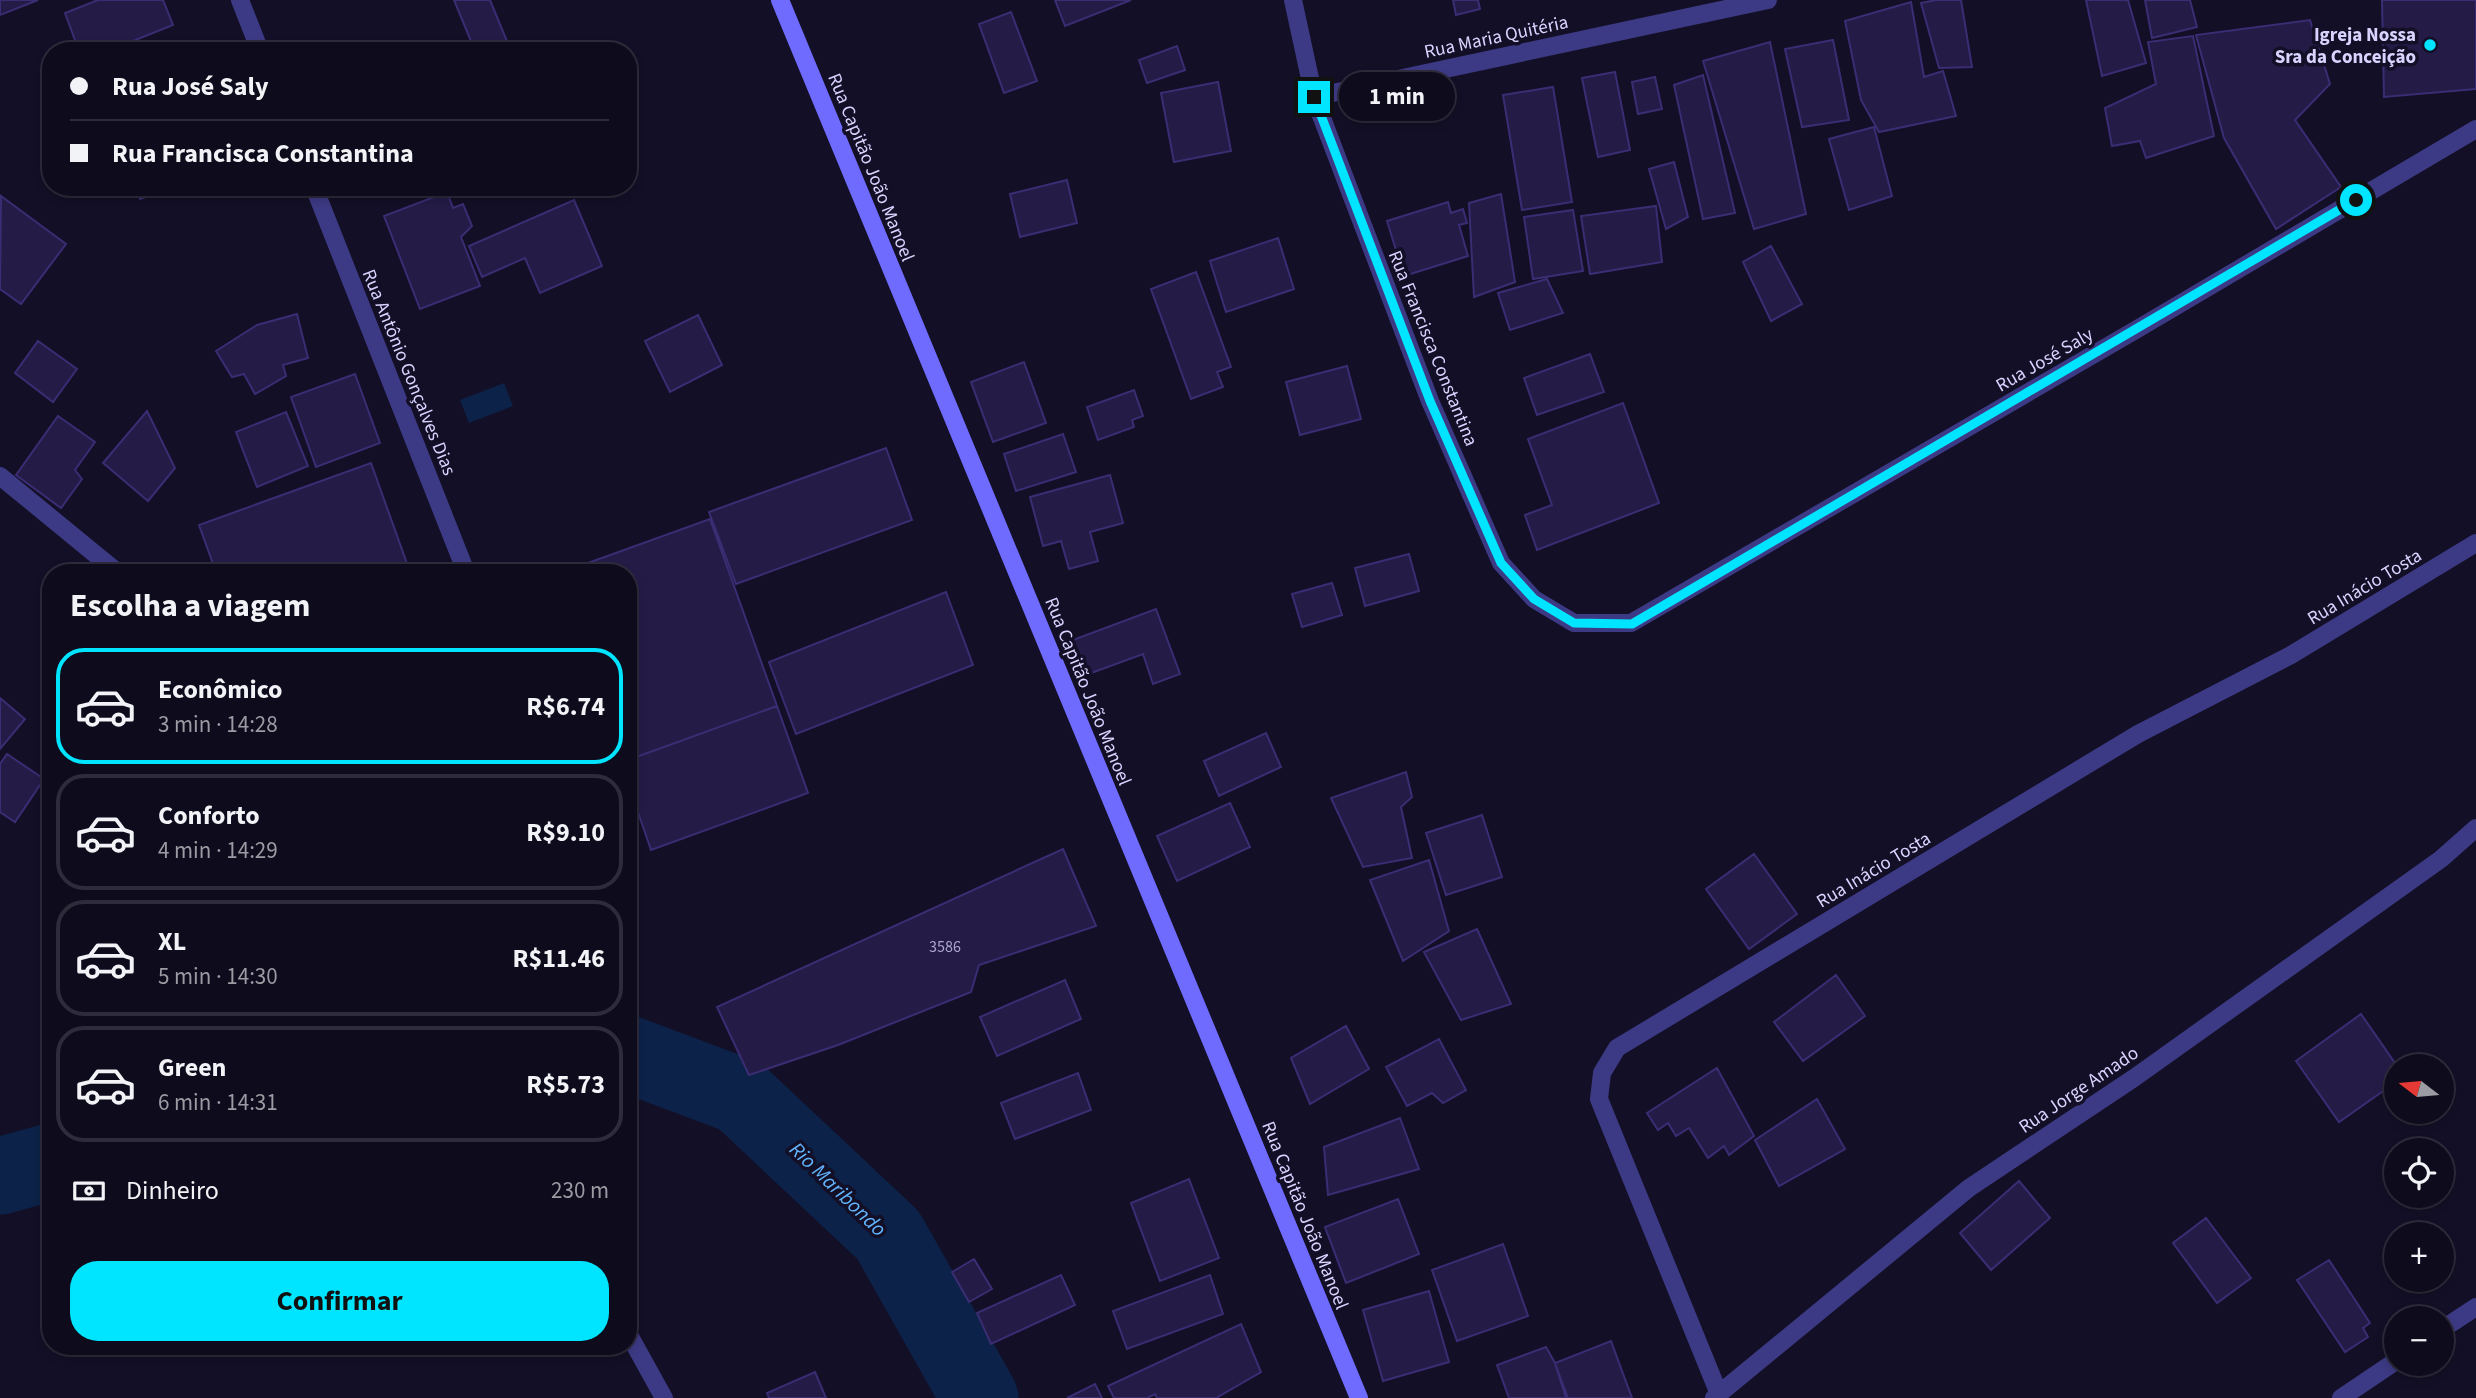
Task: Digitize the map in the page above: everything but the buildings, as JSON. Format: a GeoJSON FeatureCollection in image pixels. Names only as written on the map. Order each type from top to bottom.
{"type":"FeatureCollection","features":[{"type":"Feature","properties":{"kind":"main road","name":"Rua Capitão João Manoel"},"geometry":{"type":"LineString","coordinates":[[780,0],[1359,1398]]}},
{"type":"Feature","properties":{"kind":"street"},"geometry":{"type":"LineString","coordinates":[[240,0],[256,42]]}},
{"type":"Feature","properties":{"kind":"street","name":"Rua Francisca Constantina"},"geometry":{"type":"LineString","coordinates":[[1293,0],[1314,97],[1430,401],[1501,563],[1534,599],[1574,623],[1632,624]]}},
{"type":"Feature","properties":{"kind":"street","name":"Rua Maria Quitéria"},"geometry":{"type":"LineString","coordinates":[[1314,97],[1768,0]]}},
{"type":"Feature","properties":{"kind":"street","name":"Rua José Saly"},"geometry":{"type":"LineString","coordinates":[[1632,624],[2476,128]]}},
{"type":"Feature","properties":{"kind":"street","name":"Rua Antônio Gonçalves Dias"},"geometry":{"type":"LineString","coordinates":[[318,196],[463,564]]}},
{"type":"Feature","properties":{"kind":"street"},"geometry":{"type":"LineString","coordinates":[[0,476],[107,564]]}},
{"type":"Feature","properties":{"kind":"street","name":"Rua Inácio Tosta"},"geometry":{"type":"LineString","coordinates":[[1716,1396],[1599,1099],[1602,1073],[1617,1048],[2138,734],[2291,655],[2476,543]]}},
{"type":"Feature","properties":{"kind":"street","name":"Rua Jorge Amado"},"geometry":{"type":"LineString","coordinates":[[1716,1396],[1969,1188],[2157,1062],[2441,859],[2476,828]]}},
{"type":"Feature","properties":{"kind":"street"},"geometry":{"type":"LineString","coordinates":[[2454,1321],[2476,1307]]}},
{"type":"Feature","properties":{"kind":"street"},"geometry":{"type":"LineString","coordinates":[[637,1349],[664,1398]]}},
{"type":"Feature","properties":{"kind":"street"},"geometry":{"type":"LineString","coordinates":[[2341,1398],[2384,1369]]}},
{"type":"Feature","properties":{"kind":"water"},"geometry":{"type":"Polygon","coordinates":[[[504,383],[513,406],[469,423],[460,400],[504,383]]]}},
{"type":"Feature","properties":{"kind":"waterway","name":"Rio Maribondo"},"geometry":{"type":"LineString","coordinates":[[637,1057],[740,1096],[888,1235],[980,1398]]}},
{"type":"Feature","properties":{"kind":"waterway","name":"Rio Maribondo"},"geometry":{"type":"LineString","coordinates":[[0,1176],[42,1164]]}},
{"type":"Feature","properties":{"kind":"place","name":"Igreja Nossa Sra da Conceição"},"geometry":{"type":"Point","coordinates":[2430,45]}},
{"type":"Feature","properties":{"kind":"route"},"geometry":{"type":"LineString","coordinates":[[1314,97],[1430,401],[1501,563],[1534,599],[1574,623],[1632,624],[2356,200]]}}]}
